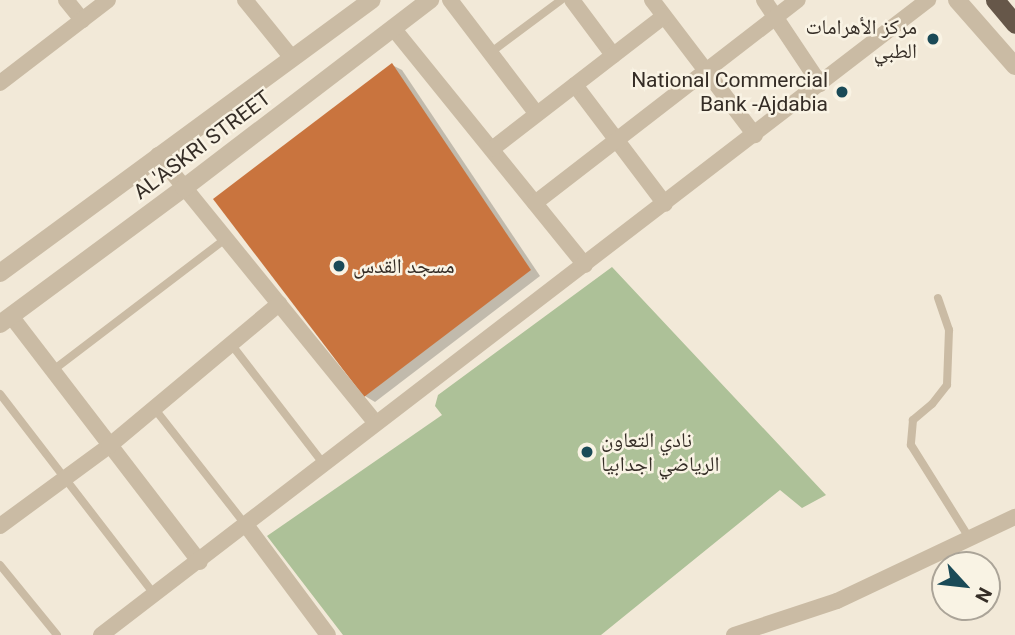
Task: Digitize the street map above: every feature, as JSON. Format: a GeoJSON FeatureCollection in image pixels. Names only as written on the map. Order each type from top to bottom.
{"type":"FeatureCollection","features":[{"type":"Feature","properties":{"kind":"highway"},"geometry":{"type":"LineString","coordinates":[[995,0],[1015,24]]}},
{"type":"Feature","properties":{"kind":"street"},"geometry":{"type":"LineString","coordinates":[[66,0],[82,20]]}},
{"type":"Feature","properties":{"kind":"street"},"geometry":{"type":"LineString","coordinates":[[0,83],[108,0]]}},
{"type":"Feature","properties":{"kind":"street"},"geometry":{"type":"LineString","coordinates":[[245,0],[292,58]]}},
{"type":"Feature","properties":{"kind":"street","name":"AL'ASKRI STREET"},"geometry":{"type":"LineString","coordinates":[[0,273],[371,0]]}},
{"type":"Feature","properties":{"kind":"street"},"geometry":{"type":"LineString","coordinates":[[450,0],[537,114]]}},
{"type":"Feature","properties":{"kind":"street"},"geometry":{"type":"LineString","coordinates":[[572,0],[613,55]]}},
{"type":"Feature","properties":{"kind":"street"},"geometry":{"type":"LineString","coordinates":[[652,0],[755,135]]}},
{"type":"Feature","properties":{"kind":"street"},"geometry":{"type":"LineString","coordinates":[[764,0],[820,84]]}},
{"type":"Feature","properties":{"kind":"street"},"geometry":{"type":"LineString","coordinates":[[535,203],[798,0]]}},
{"type":"Feature","properties":{"kind":"street"},"geometry":{"type":"LineString","coordinates":[[101,635],[200,562],[375,422],[586,265],[928,0]]}},
{"type":"Feature","properties":{"kind":"street"},"geometry":{"type":"LineString","coordinates":[[957,0],[1015,66]]}},
{"type":"Feature","properties":{"kind":"street","name":"AL'ASKRI STREET"},"geometry":{"type":"LineString","coordinates":[[5,320],[184,188],[428,1]]}},
{"type":"Feature","properties":{"kind":"street"},"geometry":{"type":"LineString","coordinates":[[492,149],[664,16]]}},
{"type":"Feature","properties":{"kind":"street"},"geometry":{"type":"LineString","coordinates":[[393,28],[586,265]]}},
{"type":"Feature","properties":{"kind":"street"},"geometry":{"type":"LineString","coordinates":[[575,85],[665,204]]}},
{"type":"Feature","properties":{"kind":"street"},"geometry":{"type":"LineString","coordinates":[[158,155],[375,422]]}},
{"type":"Feature","properties":{"kind":"street"},"geometry":{"type":"LineString","coordinates":[[0,526],[109,446],[279,304]]}},
{"type":"Feature","properties":{"kind":"street"},"geometry":{"type":"LineString","coordinates":[[5,320],[52,371],[200,562]]}},
{"type":"Feature","properties":{"kind":"street"},"geometry":{"type":"LineString","coordinates":[[734,635],[837,601],[1015,517]]}},
{"type":"Feature","properties":{"kind":"street"},"geometry":{"type":"LineString","coordinates":[[246,525],[328,635]]}},
{"type":"Feature","properties":{"kind":"lane"},"geometry":{"type":"LineString","coordinates":[[490,53],[561,0]]}},
{"type":"Feature","properties":{"kind":"lane"},"geometry":{"type":"LineString","coordinates":[[52,371],[225,239]]}},
{"type":"Feature","properties":{"kind":"lane"},"geometry":{"type":"LineString","coordinates":[[938,298],[949,330],[947,385],[932,404],[913,419],[911,445],[970,539]]}},
{"type":"Feature","properties":{"kind":"lane"},"geometry":{"type":"LineString","coordinates":[[232,344],[323,463]]}},
{"type":"Feature","properties":{"kind":"lane"},"geometry":{"type":"LineString","coordinates":[[0,394],[155,596]]}},
{"type":"Feature","properties":{"kind":"lane"},"geometry":{"type":"LineString","coordinates":[[154,408],[246,525]]}},
{"type":"Feature","properties":{"kind":"lane"},"geometry":{"type":"LineString","coordinates":[[0,565],[57,635]]}},
{"type":"Feature","properties":{"kind":"green space","name":"نادي التعاون الرياضي اجدابيا"},"geometry":{"type":"Polygon","coordinates":[[[612,267],[826,495],[802,508],[780,490],[601,635],[343,635],[267,536],[442,415],[435,406],[438,395],[612,267]]]}},
{"type":"Feature","properties":{"kind":"building"},"geometry":{"type":"Polygon","coordinates":[[[392,63],[531,270],[364,397],[213,199],[392,63]]]}},
{"type":"Feature","properties":{"kind":"place","name":"مركز الأهرامات الطبي"},"geometry":{"type":"Point","coordinates":[933,39]}},
{"type":"Feature","properties":{"kind":"place","name":"National Commercial Bank -Ajdabia"},"geometry":{"type":"Point","coordinates":[842,92]}},
{"type":"Feature","properties":{"kind":"place","name":"مسجد القدس"},"geometry":{"type":"Point","coordinates":[339,266]}},
{"type":"Feature","properties":{"kind":"place","name":"نادي التعاون الرياضي اجدابيا"},"geometry":{"type":"Point","coordinates":[587,452]}}]}
